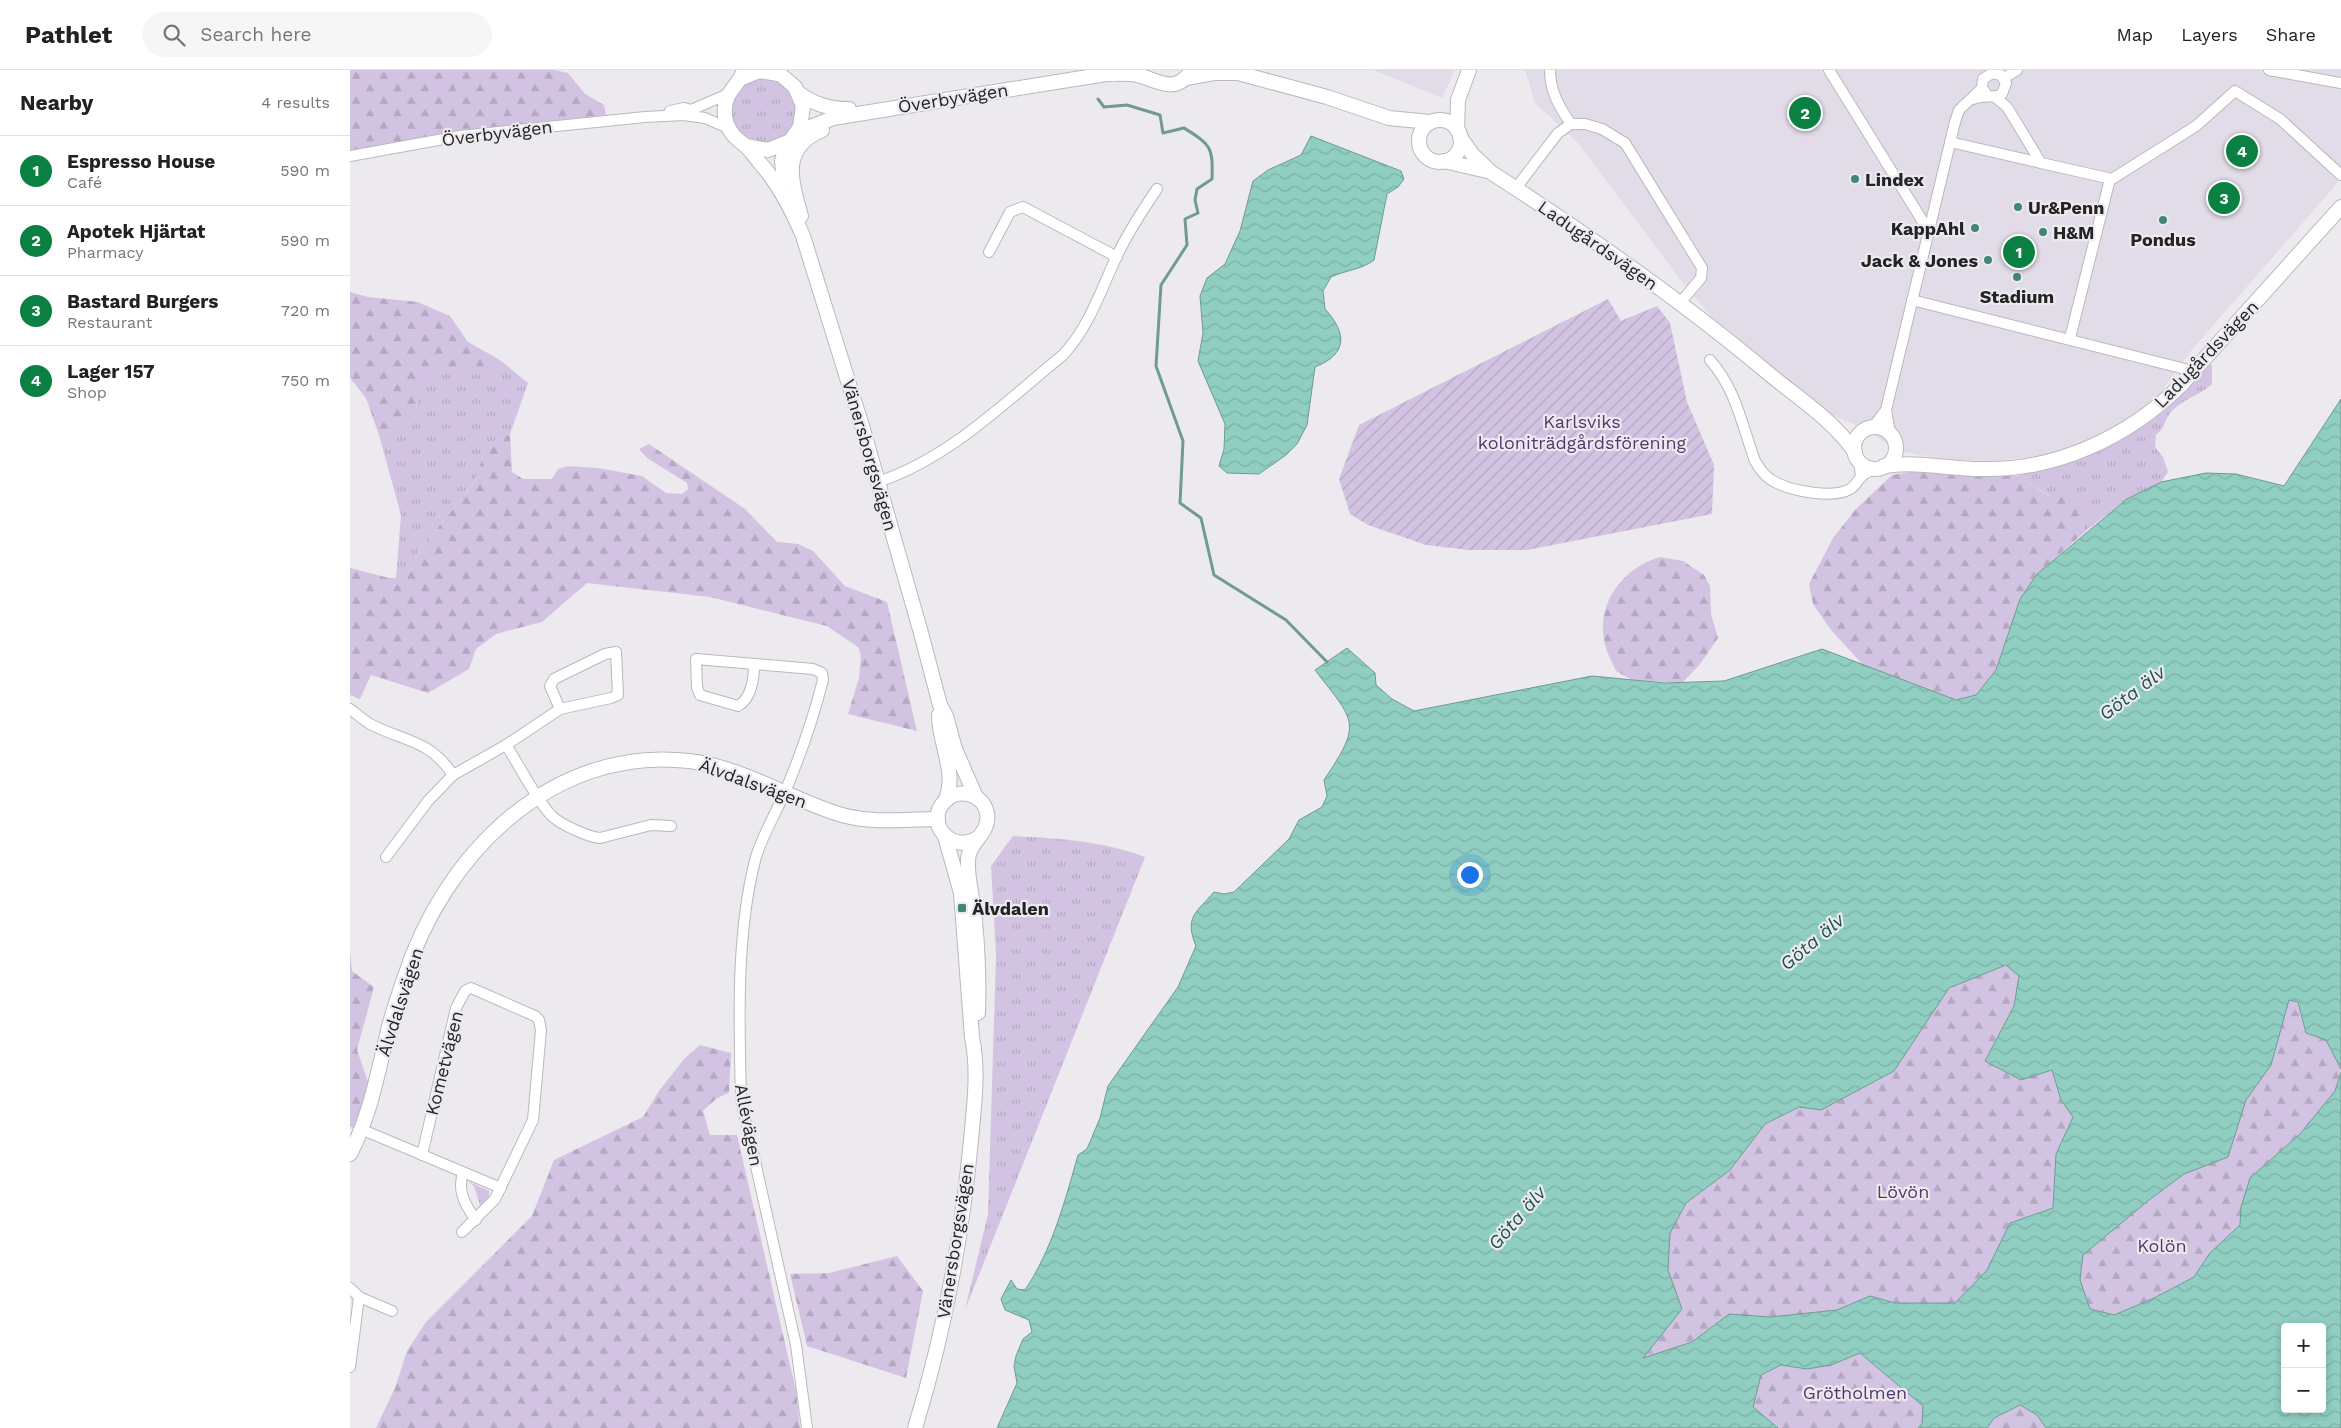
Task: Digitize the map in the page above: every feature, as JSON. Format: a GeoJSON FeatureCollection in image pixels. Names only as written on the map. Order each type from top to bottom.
{"type":"FeatureCollection","features":[{"type":"Feature","properties":{"kind":"main road","name":"Överbyvägen"},"geometry":{"type":"LineString","coordinates":[[1032,85],[1077,70]]}},
{"type":"Feature","properties":{"kind":"main road"},"geometry":{"type":"LineString","coordinates":[[1444,161],[1457,152],[1459,133],[1456,111],[1469,70]]}},
{"type":"Feature","properties":{"kind":"main road"},"geometry":{"type":"LineString","coordinates":[[728,128],[724,111],[728,94],[743,74],[759,71],[776,72],[792,83],[800,94]]}},
{"type":"Feature","properties":{"kind":"main road","name":"Ladugårdsvägen"},"geometry":{"type":"LineString","coordinates":[[1189,74],[1231,72],[1327,97],[1389,118],[1449,122],[1459,133],[1473,155],[1492,173],[1628,263],[1680,303],[1831,424],[1857,456]]}},
{"type":"Feature","properties":{"kind":"main road","name":"Överbyvägen"},"geometry":{"type":"LineString","coordinates":[[746,146],[768,150],[819,121],[874,110],[915,106],[1106,74],[1144,74],[1160,84],[1169,85],[1189,74]]}},
{"type":"Feature","properties":{"kind":"main road"},"geometry":{"type":"LineString","coordinates":[[1419,144],[1420,133],[1453,100],[1463,85]]}},
{"type":"Feature","properties":{"kind":"main road","name":"Överbyvägen"},"geometry":{"type":"LineString","coordinates":[[800,94],[814,103],[834,109],[874,110]]}},
{"type":"Feature","properties":{"kind":"main road","name":"Vänersborgsvägen"},"geometry":{"type":"LineString","coordinates":[[800,94],[804,112],[782,161],[791,208],[803,236],[844,365],[940,705],[946,716],[955,749],[976,797],[984,806],[987,818],[986,827],[968,858],[977,952],[978,1028],[974,1051]]}},
{"type":"Feature","properties":{"kind":"main road"},"geometry":{"type":"LineString","coordinates":[[803,236],[792,166],[793,158],[801,143],[811,135],[828,127],[887,117],[915,106]]}},
{"type":"Feature","properties":{"kind":"main road","name":"Ladugårdsvägen"},"geometry":{"type":"LineString","coordinates":[[1389,118],[1403,127],[1419,144],[1427,157],[1433,160],[1468,165],[1492,173]]}},
{"type":"Feature","properties":{"kind":"main road","name":"Vänersborgsvägen"},"geometry":{"type":"LineString","coordinates":[[728,128],[735,138],[746,146],[762,165],[791,208]]}},
{"type":"Feature","properties":{"kind":"main road","name":"Ladugårdsvägen"},"geometry":{"type":"LineString","coordinates":[[1881,467],[1924,463],[1964,468],[1993,469],[2056,460],[2094,446],[2127,428],[2169,397],[2194,372],[2341,207]]}},
{"type":"Feature","properties":{"kind":"main road","name":"Ladugårdsvägen"},"geometry":{"type":"LineString","coordinates":[[1831,424],[1853,430],[1869,428]]}},
{"type":"Feature","properties":{"kind":"main road"},"geometry":{"type":"LineString","coordinates":[[1869,428],[1882,428],[1893,439],[1893,458],[1881,467],[1865,466],[1857,456],[1856,439],[1869,428]]}},
{"type":"Feature","properties":{"kind":"main road","name":"Ladugårdsvägen"},"geometry":{"type":"LineString","coordinates":[[1893,439],[1924,463]]}},
{"type":"Feature","properties":{"kind":"main road","name":"Vänersborgsvägen"},"geometry":{"type":"LineString","coordinates":[[915,1428],[936,1349],[955,1260],[967,1180],[974,1103],[974,1051],[960,893],[945,836],[940,828],[938,819],[939,810],[946,800],[951,778],[938,718],[940,705]]}},
{"type":"Feature","properties":{"kind":"main road","name":"Älvdalsvägen"},"geometry":{"type":"LineString","coordinates":[[350,1154],[363,1130],[376,1090],[388,1032],[405,976],[414,951],[436,908],[460,870],[490,834],[507,818],[560,783],[610,765],[672,760],[689,761],[720,768],[830,811],[872,820],[938,819]]}},
{"type":"Feature","properties":{"kind":"main road"},"geometry":{"type":"LineString","coordinates":[[946,800],[961,794],[976,797]]}},
{"type":"Feature","properties":{"kind":"main road"},"geometry":{"type":"LineString","coordinates":[[945,836],[952,841],[962,843],[971,842],[979,837]]}},
{"type":"Feature","properties":{"kind":"street"},"geometry":{"type":"LineString","coordinates":[[1550,70],[1551,88],[1571,124]]}},
{"type":"Feature","properties":{"kind":"street"},"geometry":{"type":"LineString","coordinates":[[1828,70],[1925,225],[1929,227]]}},
{"type":"Feature","properties":{"kind":"street"},"geometry":{"type":"LineString","coordinates":[[1893,439],[1886,410],[1959,110],[1986,86],[1988,75],[2017,70]]}},
{"type":"Feature","properties":{"kind":"street"},"geometry":{"type":"LineString","coordinates":[[2269,70],[2341,83]]}},
{"type":"Feature","properties":{"kind":"street"},"geometry":{"type":"LineString","coordinates":[[1996,74],[2005,90],[2007,107]]}},
{"type":"Feature","properties":{"kind":"street"},"geometry":{"type":"LineString","coordinates":[[2330,80],[2341,79]]}},
{"type":"Feature","properties":{"kind":"street"},"geometry":{"type":"LineString","coordinates":[[1986,86],[2005,90]]}},
{"type":"Feature","properties":{"kind":"street"},"geometry":{"type":"LineString","coordinates":[[1986,86],[2007,107],[2042,163]]}},
{"type":"Feature","properties":{"kind":"street"},"geometry":{"type":"LineString","coordinates":[[1950,142],[2110,178],[2186,133],[2235,91],[2280,120],[2341,175]]}},
{"type":"Feature","properties":{"kind":"street","name":"Överbyvägen"},"geometry":{"type":"LineString","coordinates":[[645,117],[684,108],[691,110],[728,94]]}},
{"type":"Feature","properties":{"kind":"street","name":"Överbyvägen"},"geometry":{"type":"LineString","coordinates":[[350,156],[460,136],[645,117],[684,115],[705,118],[728,128]]}},
{"type":"Feature","properties":{"kind":"street"},"geometry":{"type":"LineString","coordinates":[[1516,188],[1558,133],[1571,124],[1585,124],[1602,129],[1625,143],[1702,268],[1701,278],[1680,303]]}},
{"type":"Feature","properties":{"kind":"street"},"geometry":{"type":"LineString","coordinates":[[2070,338],[2110,178]]}},
{"type":"Feature","properties":{"kind":"street"},"geometry":{"type":"LineString","coordinates":[[878,482],[914,468],[951,446],[1063,355],[1076,341],[1089,321],[1132,227],[1157,189]]}},
{"type":"Feature","properties":{"kind":"street"},"geometry":{"type":"LineString","coordinates":[[989,252],[1010,212],[1023,207],[1117,257]]}},
{"type":"Feature","properties":{"kind":"street"},"geometry":{"type":"LineString","coordinates":[[1912,300],[2070,338],[2086,345],[2194,372]]}},
{"type":"Feature","properties":{"kind":"street"},"geometry":{"type":"LineString","coordinates":[[1710,360],[1732,392],[1755,461],[1761,470],[1775,483],[1823,494],[1835,493],[1849,490],[1861,476],[1881,467]]}},
{"type":"Feature","properties":{"kind":"street"},"geometry":{"type":"LineString","coordinates":[[1869,428],[1886,410]]}},
{"type":"Feature","properties":{"kind":"street"},"geometry":{"type":"LineString","coordinates":[[1857,456],[1861,476]]}},
{"type":"Feature","properties":{"kind":"street"},"geometry":{"type":"LineString","coordinates":[[386,856],[428,801],[453,775],[506,745],[560,710],[612,698],[618,694],[616,652],[605,654],[554,679],[550,686],[560,710]]}},
{"type":"Feature","properties":{"kind":"street"},"geometry":{"type":"LineString","coordinates":[[696,659],[754,665],[754,678],[745,702],[738,706],[700,695],[697,687],[696,659]]}},
{"type":"Feature","properties":{"kind":"street","name":"Allévägen"},"geometry":{"type":"LineString","coordinates":[[754,665],[813,669],[822,673],[823,680],[811,726],[757,855],[748,897],[742,965],[740,1099],[796,1345],[807,1428]]}},
{"type":"Feature","properties":{"kind":"street"},"geometry":{"type":"LineString","coordinates":[[350,709],[372,724],[428,748],[439,756],[453,775]]}},
{"type":"Feature","properties":{"kind":"street"},"geometry":{"type":"LineString","coordinates":[[506,745],[538,796],[556,820],[592,837],[600,838],[651,825],[671,826]]}},
{"type":"Feature","properties":{"kind":"street","name":"Kometvägen"},"geometry":{"type":"LineString","coordinates":[[422,1155],[456,1008],[465,991],[471,988],[535,1016],[539,1020],[541,1030],[533,1120],[501,1188],[476,1220],[462,1232]]}},
{"type":"Feature","properties":{"kind":"street"},"geometry":{"type":"LineString","coordinates":[[363,1130],[501,1188]]}},
{"type":"Feature","properties":{"kind":"street"},"geometry":{"type":"LineString","coordinates":[[463,1173],[461,1193],[467,1208],[476,1220]]}},
{"type":"Feature","properties":{"kind":"street"},"geometry":{"type":"LineString","coordinates":[[350,1288],[358,1297],[392,1311]]}},
{"type":"Feature","properties":{"kind":"street"},"geometry":{"type":"LineString","coordinates":[[350,1367],[358,1297]]}},
{"type":"Feature","properties":{"kind":"shaded area"},"geometry":{"type":"Polygon","coordinates":[[[1373,70],[1455,70],[1442,98],[1373,70]]]}},
{"type":"Feature","properties":{"kind":"shaded area"},"geometry":{"type":"Polygon","coordinates":[[[1525,70],[2341,70],[2341,175],[2334,187],[2190,352],[2153,403],[2105,436],[2047,455],[1994,461],[1942,459],[1898,451],[1862,427],[1838,418],[1821,408],[1711,316],[1682,282],[1579,144],[1535,103],[1525,70]]]}},
{"type":"Feature","properties":{"kind":"green space"},"geometry":{"type":"Polygon","coordinates":[[[350,70],[554,70],[568,73],[585,94],[604,105],[606,115],[533,123],[350,151],[350,70]]]}},
{"type":"Feature","properties":{"kind":"green space"},"geometry":{"type":"Polygon","coordinates":[[[764,77],[777,80],[788,87],[795,98],[798,111],[795,124],[788,135],[777,142],[764,145],[751,142],[740,135],[733,124],[730,111],[733,98],[740,87],[751,80],[764,77]]]}},
{"type":"Feature","properties":{"kind":"green space"},"geometry":{"type":"Polygon","coordinates":[[[350,292],[368,297],[418,302],[450,316],[468,342],[500,360],[496,371],[424,371],[414,419],[405,426],[379,435],[366,398],[350,378],[350,292]]]}},
{"type":"Feature","properties":{"kind":"green space","name":"Karlsviks koloniträdgårdsförening"},"geometry":{"type":"Polygon","coordinates":[[[1608,299],[1621,321],[1657,306],[1670,323],[1687,402],[1714,465],[1712,514],[1527,550],[1469,550],[1426,545],[1368,525],[1350,514],[1339,479],[1359,425],[1608,299]]]}},
{"type":"Feature","properties":{"kind":"green space"},"geometry":{"type":"Polygon","coordinates":[[[500,360],[528,383],[510,434],[487,444],[474,483],[418,552],[407,578],[396,578],[401,515],[379,435],[405,426],[414,419],[423,371],[495,371],[500,360]]]}},
{"type":"Feature","properties":{"kind":"green space"},"geometry":{"type":"Polygon","coordinates":[[[2210,361],[2212,366],[2212,384],[2177,406],[2156,435],[2155,447],[2163,457],[2168,472],[2161,482],[2127,499],[2087,530],[2086,509],[2052,497],[2016,476],[2047,469],[2085,455],[2210,361]]]}},
{"type":"Feature","properties":{"kind":"green space"},"geometry":{"type":"Polygon","coordinates":[[[510,434],[512,472],[523,479],[552,479],[558,469],[568,466],[598,468],[642,476],[666,493],[682,494],[688,489],[687,483],[647,458],[639,449],[649,444],[745,509],[777,542],[798,544],[813,551],[845,586],[887,602],[917,731],[848,714],[859,678],[861,655],[858,647],[827,626],[710,597],[587,583],[542,622],[496,634],[476,649],[469,669],[428,693],[371,675],[360,699],[350,695],[350,568],[389,578],[407,578],[418,552],[474,483],[487,444],[510,434]]]}},
{"type":"Feature","properties":{"kind":"green space"},"geometry":{"type":"Polygon","coordinates":[[[1916,471],[2016,476],[2051,497],[2070,492],[2087,509],[2087,530],[2037,574],[2020,599],[1996,670],[1976,695],[1956,700],[1864,666],[1831,630],[1813,604],[1809,584],[1833,538],[1856,509],[1892,475],[1916,471]]]}},
{"type":"Feature","properties":{"kind":"green space"},"geometry":{"type":"Polygon","coordinates":[[[1660,557],[1683,561],[1704,575],[1710,586],[1711,614],[1718,638],[1701,663],[1682,683],[1632,680],[1616,671],[1605,643],[1603,625],[1605,612],[1609,599],[1616,588],[1625,577],[1636,569],[1660,557]]]}},
{"type":"Feature","properties":{"kind":"green space"},"geometry":{"type":"Polygon","coordinates":[[[1013,836],[1063,839],[1097,844],[1145,857],[965,1310],[988,1214],[996,955],[991,866],[1013,836]]]}},
{"type":"Feature","properties":{"kind":"green space"},"geometry":{"type":"Polygon","coordinates":[[[350,951],[352,971],[374,987],[357,1050],[370,1087],[357,1128],[350,1127],[350,951]]]}},
{"type":"Feature","properties":{"kind":"green space","name":"Lövön"},"geometry":{"type":"Polygon","coordinates":[[[2006,965],[2019,976],[2014,1006],[1985,1061],[2021,1080],[2052,1070],[2061,1100],[2073,1117],[2056,1154],[2053,1208],[2010,1223],[1987,1270],[1955,1303],[1895,1303],[1870,1296],[1837,1310],[1770,1317],[1729,1314],[1692,1342],[1642,1359],[1682,1309],[1668,1271],[1670,1233],[1686,1203],[1730,1170],[1765,1124],[1799,1107],[1821,1110],[1894,1071],[1949,988],[2006,965]]]}},
{"type":"Feature","properties":{"kind":"green space","name":"Kolön"},"geometry":{"type":"Polygon","coordinates":[[[2289,1000],[2298,1002],[2306,1033],[2326,1040],[2341,1069],[2335,1091],[2300,1134],[2250,1178],[2241,1207],[2240,1225],[2210,1253],[2194,1277],[2152,1299],[2114,1315],[2090,1309],[2080,1280],[2083,1255],[2149,1200],[2184,1174],[2228,1157],[2246,1100],[2271,1065],[2289,1000]]]}},
{"type":"Feature","properties":{"kind":"green space"},"geometry":{"type":"Polygon","coordinates":[[[700,1045],[731,1053],[729,1093],[717,1098],[703,1111],[710,1135],[737,1135],[796,1391],[800,1428],[376,1428],[395,1388],[407,1351],[426,1322],[532,1216],[554,1160],[643,1117],[659,1091],[684,1059],[700,1045]]]}},
{"type":"Feature","properties":{"kind":"green space"},"geometry":{"type":"Polygon","coordinates":[[[467,1181],[489,1191],[489,1198],[481,1208],[474,1186],[467,1181]]]}},
{"type":"Feature","properties":{"kind":"green space"},"geometry":{"type":"Polygon","coordinates":[[[897,1256],[923,1291],[906,1378],[807,1346],[790,1274],[829,1273],[897,1256]]]}},
{"type":"Feature","properties":{"kind":"green space","name":"Grötholmen"},"geometry":{"type":"Polygon","coordinates":[[[1860,1353],[1923,1406],[1922,1424],[1918,1428],[1778,1428],[1753,1407],[1761,1375],[1781,1365],[1807,1369],[1831,1365],[1860,1353]]]}},
{"type":"Feature","properties":{"kind":"green space"},"geometry":{"type":"Polygon","coordinates":[[[2020,1405],[2037,1415],[2046,1428],[1987,1428],[1994,1418],[2020,1405]]]}},
{"type":"Feature","properties":{"kind":"water"},"geometry":{"type":"Polygon","coordinates":[[[1311,136],[1401,171],[1404,179],[1398,187],[1387,194],[1374,260],[1364,266],[1331,277],[1323,291],[1325,309],[1337,326],[1341,342],[1334,356],[1315,367],[1307,425],[1297,444],[1286,455],[1259,474],[1227,473],[1219,466],[1224,449],[1225,424],[1198,361],[1203,333],[1200,296],[1207,278],[1225,264],[1240,231],[1253,181],[1268,170],[1301,155],[1311,136]]]}},
{"type":"Feature","properties":{"kind":"water","name":"Göta älv"},"geometry":{"type":"Polygon","coordinates":[[[2341,399],[2341,1069],[2326,1040],[2306,1033],[2298,1002],[2289,1000],[2271,1065],[2246,1100],[2228,1157],[2184,1174],[2149,1200],[2083,1255],[2080,1280],[2090,1309],[2114,1315],[2152,1299],[2194,1277],[2210,1253],[2240,1225],[2241,1207],[2250,1178],[2300,1134],[2335,1091],[2341,1072],[2341,1428],[2046,1428],[2037,1415],[2020,1405],[1994,1418],[1987,1428],[1918,1428],[1922,1424],[1923,1406],[1860,1353],[1831,1365],[1807,1369],[1781,1365],[1761,1375],[1753,1407],[1778,1428],[997,1428],[1017,1383],[1014,1366],[1016,1356],[1023,1339],[1032,1332],[1029,1320],[1005,1310],[1001,1299],[1011,1280],[1017,1289],[1025,1290],[1043,1258],[1057,1225],[1078,1155],[1087,1149],[1100,1118],[1108,1086],[1178,987],[1196,946],[1191,928],[1194,916],[1214,892],[1224,894],[1234,892],[1289,839],[1299,820],[1322,807],[1327,796],[1324,780],[1345,746],[1349,733],[1349,723],[1346,712],[1339,701],[1315,670],[1347,648],[1375,673],[1376,685],[1392,699],[1414,711],[1592,676],[1665,683],[1724,681],[1822,649],[1956,700],[1976,695],[1996,670],[2020,599],[2037,574],[2127,499],[2161,482],[2206,473],[2236,474],[2284,486],[2341,399]],[[2006,965],[1949,988],[1894,1071],[1821,1110],[1799,1107],[1765,1124],[1730,1170],[1686,1203],[1670,1233],[1668,1270],[1682,1309],[1643,1358],[1692,1342],[1729,1314],[1770,1317],[1837,1310],[1870,1296],[1895,1303],[1955,1303],[1987,1270],[2010,1223],[2053,1208],[2056,1154],[2073,1117],[2061,1100],[2052,1070],[2021,1080],[1985,1061],[2014,1006],[2019,976],[2006,965]]]}},
{"type":"Feature","properties":{"kind":"waterway"},"geometry":{"type":"LineString","coordinates":[[1098,99],[1104,107],[1127,105],[1160,115],[1163,133],[1184,128],[1200,138],[1211,153],[1212,179],[1197,189],[1195,200],[1198,213],[1185,219],[1187,245],[1161,285],[1156,366],[1183,441],[1180,503],[1201,518],[1214,575],[1286,620],[1327,662]]}},
{"type":"Feature","properties":{"kind":"place","name":"Apotek Hjärtat"},"geometry":{"type":"Point","coordinates":[1805,113]}},
{"type":"Feature","properties":{"kind":"place","name":"Lager 157"},"geometry":{"type":"Point","coordinates":[2242,151]}},
{"type":"Feature","properties":{"kind":"place","name":"Lindex"},"geometry":{"type":"Point","coordinates":[1855,179]}},
{"type":"Feature","properties":{"kind":"place","name":"Bastard Burgers"},"geometry":{"type":"Point","coordinates":[2224,198]}},
{"type":"Feature","properties":{"kind":"place","name":"Ur&Penn"},"geometry":{"type":"Point","coordinates":[2018,207]}},
{"type":"Feature","properties":{"kind":"place","name":"Pondus"},"geometry":{"type":"Point","coordinates":[2163,220]}},
{"type":"Feature","properties":{"kind":"place","name":"KappAhl"},"geometry":{"type":"Point","coordinates":[1975,228]}},
{"type":"Feature","properties":{"kind":"place","name":"H&M"},"geometry":{"type":"Point","coordinates":[2043,232]}},
{"type":"Feature","properties":{"kind":"place","name":"Espresso House"},"geometry":{"type":"Point","coordinates":[2019,252]}},
{"type":"Feature","properties":{"kind":"place","name":"Jack & Jones"},"geometry":{"type":"Point","coordinates":[1988,260]}},
{"type":"Feature","properties":{"kind":"place","name":"Stadium"},"geometry":{"type":"Point","coordinates":[2017,277]}},
{"type":"Feature","properties":{"kind":"place","name":"Älvdalen"},"geometry":{"type":"Point","coordinates":[962,908]}}]}
